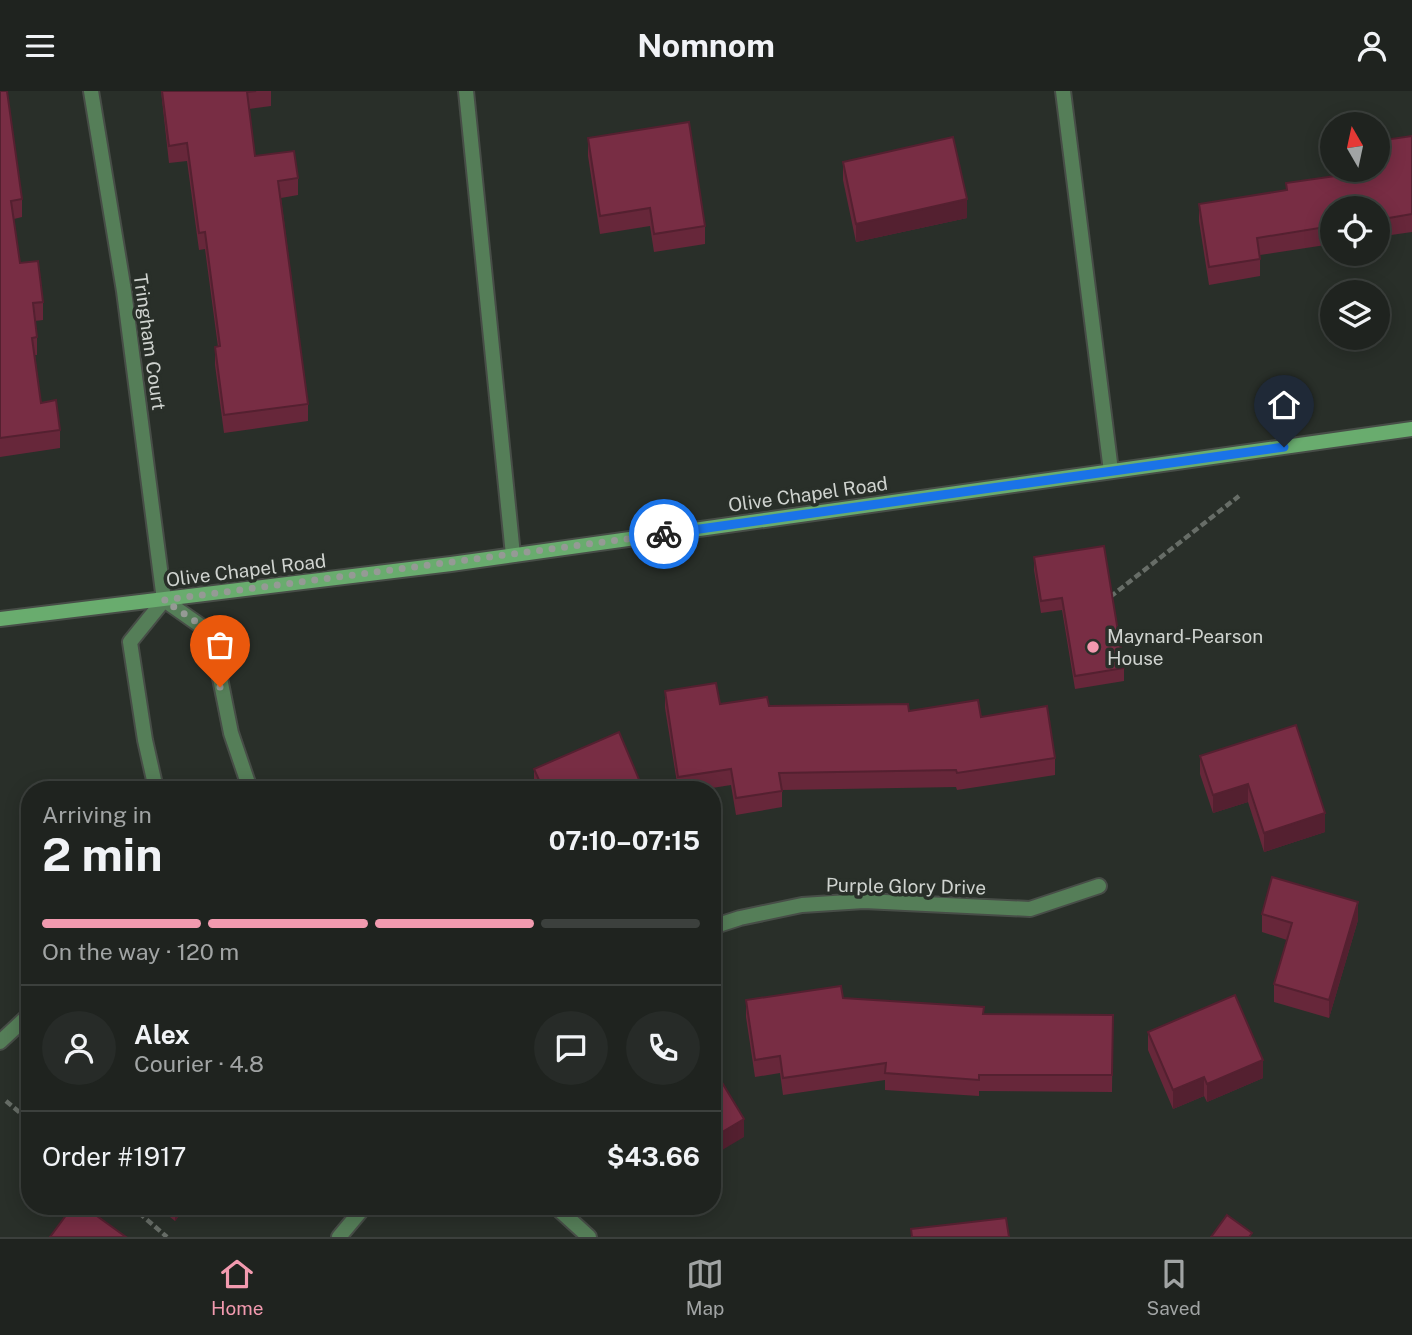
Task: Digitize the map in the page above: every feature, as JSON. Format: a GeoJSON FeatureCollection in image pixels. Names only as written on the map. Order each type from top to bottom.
{"type":"FeatureCollection","features":[{"type":"Feature","properties":{"kind":"main road","name":"Olive Chapel Road"},"geometry":{"type":"LineString","coordinates":[[0,619],[513,555],[1412,429]]}},
{"type":"Feature","properties":{"kind":"street","name":"Tringham Court"},"geometry":{"type":"LineString","coordinates":[[91,91],[124,291],[164,600]]}},
{"type":"Feature","properties":{"kind":"street"},"geometry":{"type":"LineString","coordinates":[[466,91],[513,555]]}},
{"type":"Feature","properties":{"kind":"street"},"geometry":{"type":"LineString","coordinates":[[1063,91],[1111,471]]}},
{"type":"Feature","properties":{"kind":"street"},"geometry":{"type":"LineString","coordinates":[[154,781],[130,642],[164,600],[211,632],[230,733],[247,781]]}},
{"type":"Feature","properties":{"kind":"street","name":"Purple Glory Drive"},"geometry":{"type":"LineString","coordinates":[[721,924],[802,905],[864,901],[1030,909],[1099,885]]}},
{"type":"Feature","properties":{"kind":"street"},"geometry":{"type":"LineString","coordinates":[[0,1042],[21,1022]]}},
{"type":"Feature","properties":{"kind":"street"},"geometry":{"type":"LineString","coordinates":[[339,1237],[357,1215]]}},
{"type":"Feature","properties":{"kind":"street"},"geometry":{"type":"LineString","coordinates":[[565,1215],[589,1237]]}},
{"type":"Feature","properties":{"kind":"path"},"geometry":{"type":"LineString","coordinates":[[1110,597],[1239,496]]}},
{"type":"Feature","properties":{"kind":"path"},"geometry":{"type":"LineString","coordinates":[[6,1101],[21,1114]]}},
{"type":"Feature","properties":{"kind":"path"},"geometry":{"type":"LineString","coordinates":[[141,1215],[167,1237]]}},
{"type":"Feature","properties":{"kind":"building"},"geometry":{"type":"Polygon","coordinates":[[[0,91],[7,91],[22,199],[11,201],[20,263],[38,261],[43,302],[33,303],[37,337],[32,338],[41,403],[56,400],[60,430],[0,438],[0,91]]]}},
{"type":"Feature","properties":{"kind":"building"},"geometry":{"type":"Polygon","coordinates":[[[162,91],[256,91],[247,92],[255,156],[294,151],[298,178],[278,181],[308,404],[224,415],[215,347],[220,346],[205,232],[199,233],[187,143],[169,146],[162,91]]]}},
{"type":"Feature","properties":{"kind":"building"},"geometry":{"type":"Polygon","coordinates":[[[689,122],[705,226],[654,234],[650,208],[600,216],[588,138],[689,122]]]}},
{"type":"Feature","properties":{"kind":"building"},"geometry":{"type":"Polygon","coordinates":[[[1412,136],[1412,214],[1390,218],[1390,196],[1320,196],[1320,228],[1257,238],[1260,259],[1209,267],[1199,204],[1287,190],[1286,183],[1320,178],[1320,182],[1390,182],[1390,139],[1412,136]]]}},
{"type":"Feature","properties":{"kind":"building"},"geometry":{"type":"Polygon","coordinates":[[[953,137],[967,199],[856,224],[843,162],[953,137]]]}},
{"type":"Feature","properties":{"kind":"building","name":"Maynard-Pearson House"},"geometry":{"type":"Polygon","coordinates":[[[1104,546],[1124,668],[1075,676],[1062,598],[1041,601],[1034,557],[1104,546]]]}},
{"type":"Feature","properties":{"kind":"building"},"geometry":{"type":"Polygon","coordinates":[[[716,683],[720,704],[767,697],[769,706],[908,704],[909,711],[978,700],[981,717],[1047,706],[1055,758],[957,773],[956,770],[779,773],[782,791],[736,798],[731,769],[678,777],[665,691],[716,683]]]}},
{"type":"Feature","properties":{"kind":"building"},"geometry":{"type":"Polygon","coordinates":[[[1296,725],[1325,813],[1264,833],[1248,784],[1213,795],[1200,756],[1296,725]]]}},
{"type":"Feature","properties":{"kind":"building"},"geometry":{"type":"Polygon","coordinates":[[[619,732],[640,781],[539,781],[534,769],[619,732]]]}},
{"type":"Feature","properties":{"kind":"building"},"geometry":{"type":"Polygon","coordinates":[[[1272,877],[1358,902],[1329,1000],[1274,984],[1292,923],[1262,914],[1272,877]]]}},
{"type":"Feature","properties":{"kind":"building"},"geometry":{"type":"Polygon","coordinates":[[[841,986],[843,998],[984,1007],[983,1014],[1113,1015],[1112,1075],[979,1075],[979,1080],[885,1073],[886,1063],[783,1078],[780,1056],[755,1060],[746,1000],[841,986]]]}},
{"type":"Feature","properties":{"kind":"building"},"geometry":{"type":"Polygon","coordinates":[[[1235,995],[1263,1060],[1207,1084],[1204,1077],[1173,1090],[1148,1032],[1235,995]]]}},
{"type":"Feature","properties":{"kind":"building"},"geometry":{"type":"Polygon","coordinates":[[[721,1081],[744,1119],[721,1133],[721,1081]]]}},
{"type":"Feature","properties":{"kind":"building"},"geometry":{"type":"Polygon","coordinates":[[[66,1215],[95,1215],[126,1237],[50,1237],[66,1215]]]}},
{"type":"Feature","properties":{"kind":"building"},"geometry":{"type":"Polygon","coordinates":[[[1227,1215],[1252,1233],[1249,1237],[1211,1237],[1227,1215]]]}},
{"type":"Feature","properties":{"kind":"building"},"geometry":{"type":"Polygon","coordinates":[[[1006,1218],[1009,1237],[912,1237],[911,1229],[1006,1218]]]}},
{"type":"Feature","properties":{"kind":"way so far"},"geometry":{"type":"LineString","coordinates":[[220,687],[211,632],[164,600],[664,534]]}},
{"type":"Feature","properties":{"kind":"place","name":"Maynard-Pearson House"},"geometry":{"type":"Point","coordinates":[1093,647]}},
{"type":"Feature","properties":{"kind":"route"},"geometry":{"type":"LineString","coordinates":[[664,534],[1284,447]]}}]}
